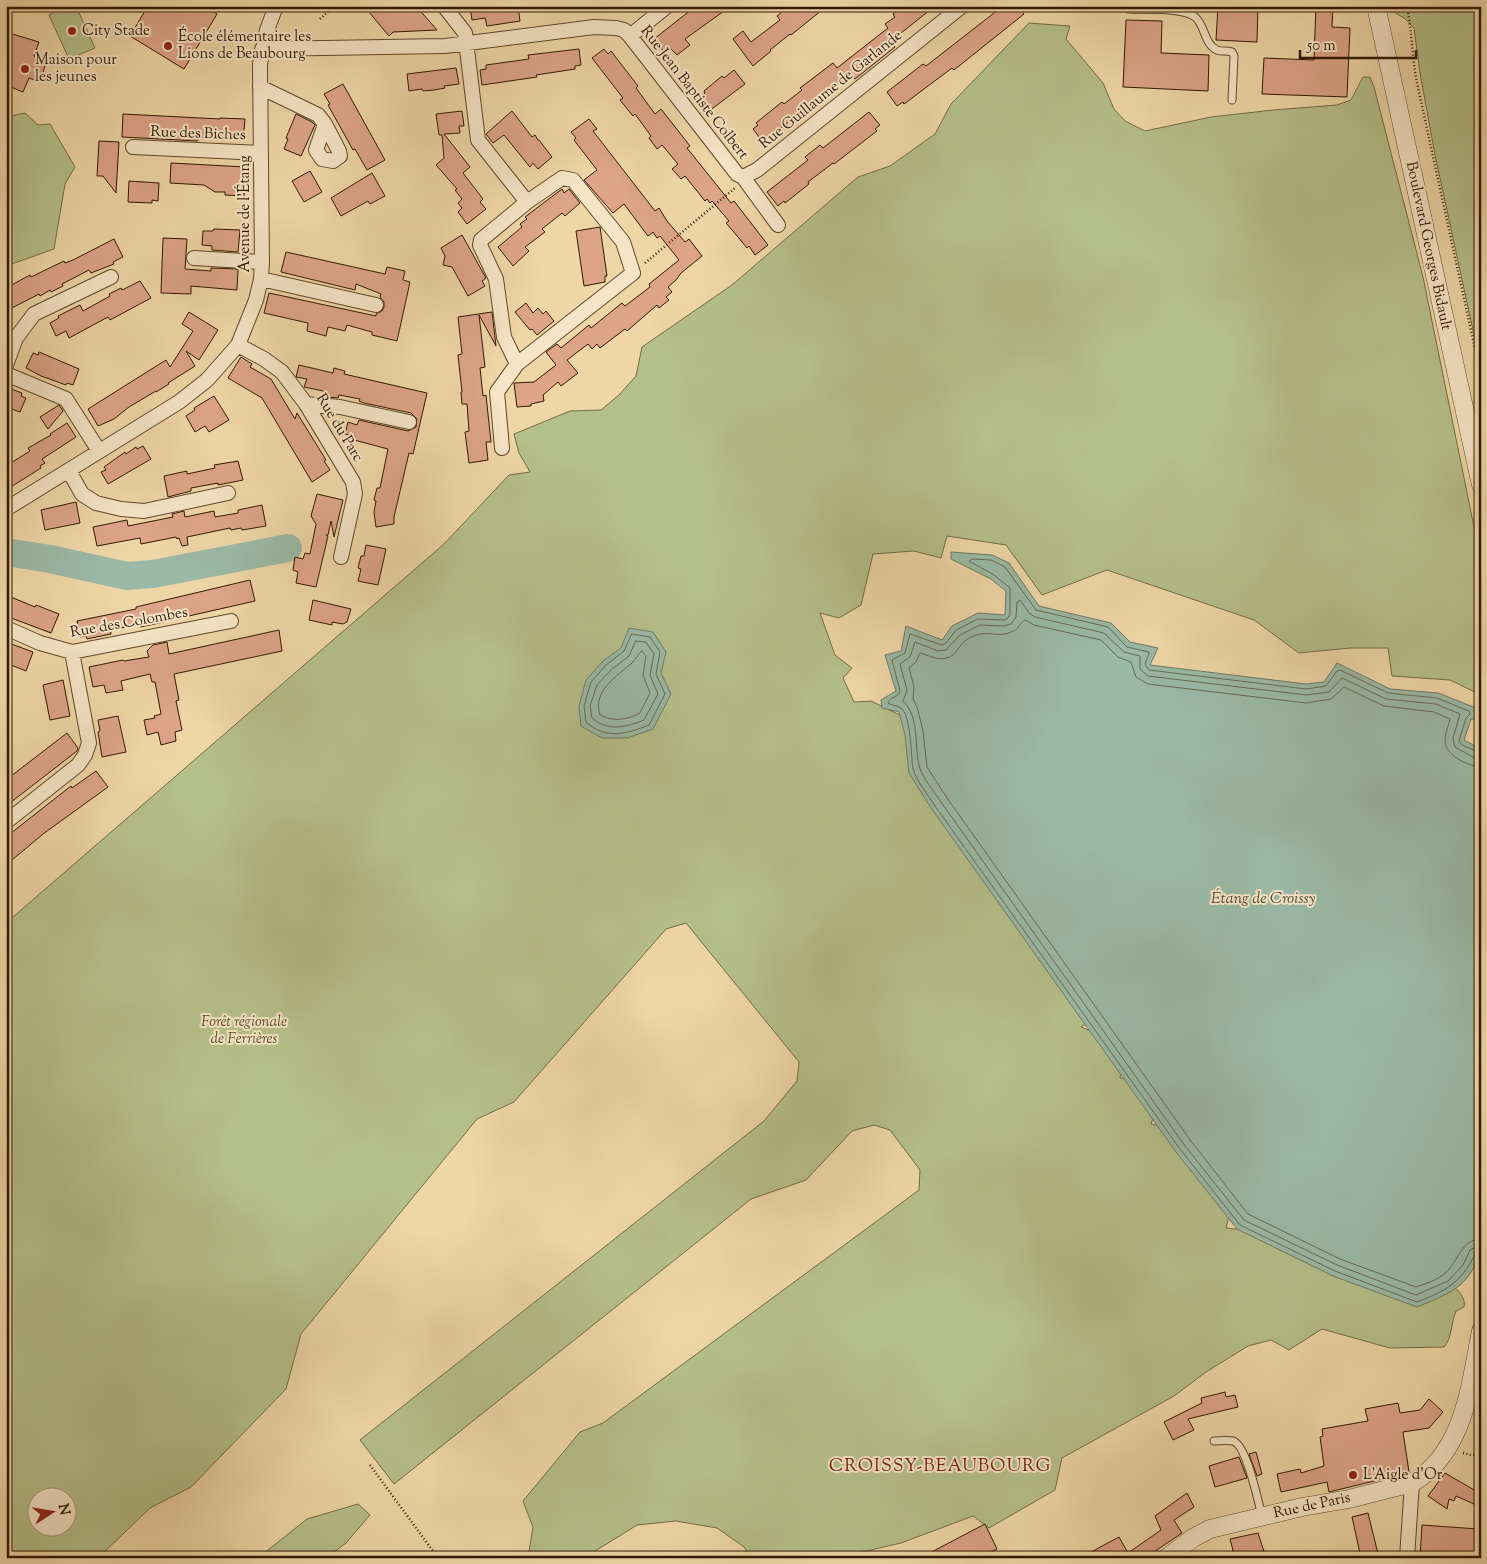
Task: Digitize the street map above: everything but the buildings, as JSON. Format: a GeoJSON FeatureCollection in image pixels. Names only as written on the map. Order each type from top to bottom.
{"type":"FeatureCollection","features":[{"type":"Feature","properties":{"kind":"street","name":"Avenue de l'Étang"},"geometry":{"type":"LineString","coordinates":[[6,509],[196,390],[238,345],[256,300],[261,279],[260,64],[267,30],[276,6]]}},
{"type":"Feature","properties":{"kind":"street"},"geometry":{"type":"LineString","coordinates":[[444,6],[465,33],[478,140],[527,202]]}},
{"type":"Feature","properties":{"kind":"street"},"geometry":{"type":"LineString","coordinates":[[630,36],[667,6]]}},
{"type":"Feature","properties":{"kind":"street","name":"Boulevard Georges Bidault"},"geometry":{"type":"LineString","coordinates":[[1376,6],[1481,485]]}},
{"type":"Feature","properties":{"kind":"street","name":"Rue Guillaume de Garlande"},"geometry":{"type":"LineString","coordinates":[[743,177],[757,170],[955,8]]}},
{"type":"Feature","properties":{"kind":"street","name":"Rue Jean Baptiste Colbert"},"geometry":{"type":"LineString","coordinates":[[262,49],[445,46],[594,27],[624,30],[737,174],[743,177],[778,225]]}},
{"type":"Feature","properties":{"kind":"street"},"geometry":{"type":"LineString","coordinates":[[260,88],[318,114],[325,124]]}},
{"type":"Feature","properties":{"kind":"street","name":"Rue des Biches"},"geometry":{"type":"LineString","coordinates":[[133,147],[261,153]]}},
{"type":"Feature","properties":{"kind":"street"},"geometry":{"type":"LineString","coordinates":[[502,448],[497,392],[517,364],[634,273],[622,242],[574,180],[562,178],[527,202],[481,240],[480,245],[496,279],[504,337],[517,364]]}},
{"type":"Feature","properties":{"kind":"street"},"geometry":{"type":"LineString","coordinates":[[194,258],[262,262]]}},
{"type":"Feature","properties":{"kind":"street"},"geometry":{"type":"LineString","coordinates":[[6,365],[16,338],[34,314],[111,277]]}},
{"type":"Feature","properties":{"kind":"street"},"geometry":{"type":"LineString","coordinates":[[261,279],[376,305]]}},
{"type":"Feature","properties":{"kind":"street","name":"Rue du Parc"},"geometry":{"type":"LineString","coordinates":[[238,345],[264,359],[282,372],[306,404],[355,488],[341,558]]}},
{"type":"Feature","properties":{"kind":"street"},"geometry":{"type":"LineString","coordinates":[[6,374],[66,399],[99,451]]}},
{"type":"Feature","properties":{"kind":"street"},"geometry":{"type":"LineString","coordinates":[[306,404],[340,407],[409,422]]}},
{"type":"Feature","properties":{"kind":"street"},"geometry":{"type":"LineString","coordinates":[[68,471],[82,494],[96,502],[121,509],[144,511],[228,493]]}},
{"type":"Feature","properties":{"kind":"street","name":"Rue des Colombes"},"geometry":{"type":"LineString","coordinates":[[6,628],[40,643],[72,652],[231,621]]}},
{"type":"Feature","properties":{"kind":"street"},"geometry":{"type":"LineString","coordinates":[[6,822],[78,765],[85,755],[88,743],[72,652]]}},
{"type":"Feature","properties":{"kind":"street","name":"Rue de Paris"},"geometry":{"type":"LineString","coordinates":[[1167,1558],[1202,1532],[1262,1516],[1349,1499],[1412,1483],[1420,1479],[1452,1442],[1461,1422],[1481,1331]]}},
{"type":"Feature","properties":{"kind":"street"},"geometry":{"type":"LineString","coordinates":[[1407,1558],[1412,1483]]}},
{"type":"Feature","properties":{"kind":"lane"},"geometry":{"type":"LineString","coordinates":[[1126,6],[1128,9],[1178,12],[1194,17],[1199,22],[1208,42],[1214,48],[1232,52],[1234,56],[1232,100]]}},
{"type":"Feature","properties":{"kind":"lane"},"geometry":{"type":"LineString","coordinates":[[1214,1441],[1234,1441],[1240,1446],[1246,1460],[1262,1516]]}},
{"type":"Feature","properties":{"kind":"path"},"geometry":{"type":"LineString","coordinates":[[320,19],[335,6]]}},
{"type":"Feature","properties":{"kind":"path"},"geometry":{"type":"LineString","coordinates":[[1407,6],[1412,57],[1417,83],[1481,376]]}},
{"type":"Feature","properties":{"kind":"path"},"geometry":{"type":"LineString","coordinates":[[634,273],[734,189],[743,177]]}},
{"type":"Feature","properties":{"kind":"path"},"geometry":{"type":"LineString","coordinates":[[370,1465],[438,1558]]}},
{"type":"Feature","properties":{"kind":"green space","name":"City Stade"},"geometry":{"type":"Polygon","coordinates":[[[67,6],[76,6],[95,48],[69,59],[49,15],[67,6]]]}},
{"type":"Feature","properties":{"kind":"green space"},"geometry":{"type":"Polygon","coordinates":[[[1392,6],[1481,6],[1481,367],[1435,155],[1414,28],[1404,18],[1392,11],[1392,6]]]}},
{"type":"Feature","properties":{"kind":"green space","name":"Forêt régionale de Ferrières"},"geometry":{"type":"Polygon","coordinates":[[[1029,23],[1070,26],[1066,39],[1103,83],[1114,109],[1125,121],[1145,131],[1211,117],[1337,105],[1351,100],[1363,77],[1370,77],[1423,277],[1473,522],[1481,548],[1481,695],[1450,680],[1392,676],[1388,648],[1350,648],[1299,653],[1254,620],[1107,570],[1042,595],[1006,545],[947,536],[941,558],[914,551],[873,554],[861,605],[839,618],[820,613],[835,655],[852,668],[843,678],[854,702],[871,701],[908,719],[1099,1016],[1081,1027],[1113,1040],[1122,1063],[1120,1078],[1143,1081],[1159,1099],[1151,1124],[1170,1128],[1231,1209],[1226,1228],[1255,1231],[1455,1288],[1462,1296],[1464,1307],[1456,1311],[1447,1344],[1444,1347],[1390,1348],[1322,1329],[1289,1350],[1271,1340],[1248,1346],[1206,1372],[1174,1396],[1062,1458],[1055,1490],[989,1528],[973,1516],[901,1543],[862,1552],[853,1558],[751,1558],[744,1547],[717,1528],[676,1521],[637,1525],[584,1558],[528,1558],[533,1527],[523,1501],[580,1432],[603,1423],[919,1190],[920,1170],[890,1130],[874,1125],[852,1131],[806,1180],[751,1199],[394,1484],[360,1440],[764,1121],[797,1081],[799,1062],[686,923],[666,929],[514,1102],[477,1119],[301,1334],[286,1389],[191,1487],[150,1508],[98,1558],[6,1558],[6,923],[444,544],[509,475],[530,472],[519,453],[514,434],[570,411],[601,410],[619,395],[636,376],[642,347],[732,285],[858,177],[890,166],[935,134],[951,104],[1029,23]]]}},
{"type":"Feature","properties":{"kind":"green space"},"geometry":{"type":"Polygon","coordinates":[[[25,113],[38,125],[50,124],[75,167],[65,184],[54,249],[6,266],[6,117],[25,113]]]}},
{"type":"Feature","properties":{"kind":"green space"},"geometry":{"type":"Polygon","coordinates":[[[358,1504],[370,1515],[346,1543],[326,1558],[258,1558],[307,1519],[358,1504]]]}},
{"type":"Feature","properties":{"kind":"water","name":"Étang de Croissy"},"geometry":{"type":"Polygon","coordinates":[[[951,552],[992,555],[1009,563],[1039,606],[1111,623],[1130,642],[1158,648],[1150,665],[1306,684],[1324,682],[1337,663],[1390,689],[1438,693],[1481,710],[1481,719],[1471,719],[1464,740],[1481,749],[1481,1250],[1471,1273],[1457,1288],[1417,1307],[1333,1276],[1237,1229],[1176,1152],[931,808],[909,773],[905,735],[899,712],[882,708],[881,700],[896,691],[885,655],[901,651],[906,626],[942,640],[952,626],[978,613],[1005,615],[1006,591],[991,579],[951,559],[951,552]]]}},
{"type":"Feature","properties":{"kind":"water"},"geometry":{"type":"Polygon","coordinates":[[[629,628],[653,632],[666,652],[661,673],[671,694],[653,729],[627,738],[602,738],[581,726],[579,706],[586,680],[603,661],[621,648],[629,628]]]}},
{"type":"Feature","properties":{"kind":"waterway"},"geometry":{"type":"LineString","coordinates":[[6,552],[50,559],[127,576],[153,574],[288,548]]}},
{"type":"Feature","properties":{"kind":"place","name":"City Stade"},"geometry":{"type":"Point","coordinates":[72,31]}},
{"type":"Feature","properties":{"kind":"place","name":"École élémentaire les Lions de Beaubourg"},"geometry":{"type":"Point","coordinates":[168,46]}},
{"type":"Feature","properties":{"kind":"place","name":"Maison pour les jeunes"},"geometry":{"type":"Point","coordinates":[25,69]}},
{"type":"Feature","properties":{"kind":"place","name":"L'Aigle d'Or"},"geometry":{"type":"Point","coordinates":[1353,1475]}},
{"type":"Feature","properties":{"kind":"district","name":"CROISSY-BEAUBOURG"},"geometry":{"type":"Point","coordinates":[940,1467]}}]}
